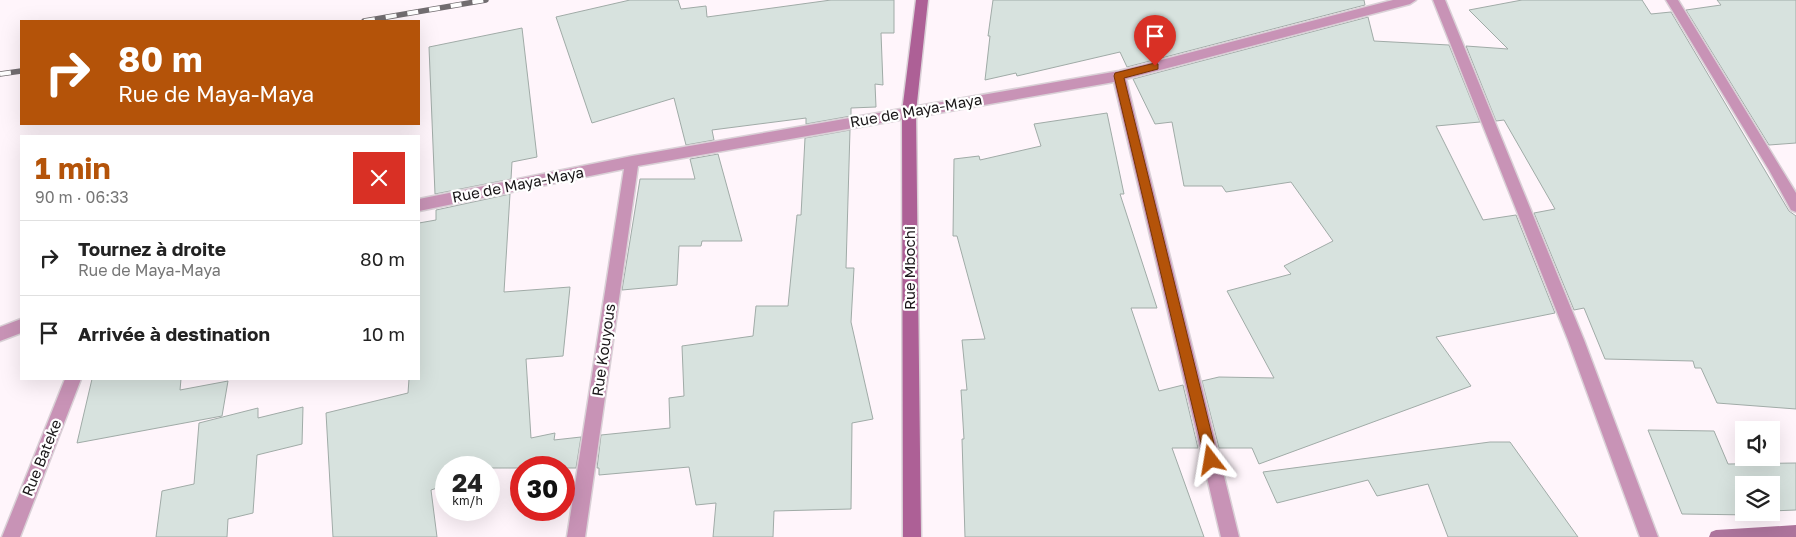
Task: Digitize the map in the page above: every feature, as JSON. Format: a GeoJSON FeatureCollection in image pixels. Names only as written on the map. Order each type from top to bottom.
{"type":"FeatureCollection","features":[{"type":"Feature","properties":{"kind":"main road","name":"Rue Mbochi"},"geometry":{"type":"LineString","coordinates":[[912,537],[909,112],[922,0]]}},
{"type":"Feature","properties":{"kind":"street","name":"Rue de Maya-Maya"},"geometry":{"type":"LineString","coordinates":[[420,205],[632,162],[1118,76],[1410,0]]}},
{"type":"Feature","properties":{"kind":"street"},"geometry":{"type":"LineString","coordinates":[[1439,0],[1576,340],[1649,537]]}},
{"type":"Feature","properties":{"kind":"street"},"geometry":{"type":"LineString","coordinates":[[1672,0],[1774,166],[1796,206]]}},
{"type":"Feature","properties":{"kind":"street"},"geometry":{"type":"LineString","coordinates":[[1118,76],[1230,537]]}},
{"type":"Feature","properties":{"kind":"street","name":"Rue Kouyous"},"geometry":{"type":"LineString","coordinates":[[576,537],[632,162]]}},
{"type":"Feature","properties":{"kind":"street"},"geometry":{"type":"LineString","coordinates":[[0,334],[20,326]]}},
{"type":"Feature","properties":{"kind":"street","name":"Rue Bateke"},"geometry":{"type":"LineString","coordinates":[[11,537],[73,380]]}},
{"type":"Feature","properties":{"kind":"building"},"geometry":{"type":"Polygon","coordinates":[[[630,0],[678,0],[681,9],[706,6],[707,17],[831,0],[894,0],[894,33],[881,33],[883,85],[875,84],[876,107],[851,108],[851,116],[806,124],[806,118],[712,130],[714,140],[686,145],[674,98],[592,123],[556,17],[630,0]]]}},
{"type":"Feature","properties":{"kind":"building"},"geometry":{"type":"Polygon","coordinates":[[[993,0],[1364,0],[1365,5],[1127,67],[1120,52],[1017,76],[1016,73],[985,80],[993,0]]]}},
{"type":"Feature","properties":{"kind":"building"},"geometry":{"type":"Polygon","coordinates":[[[1522,0],[1642,0],[1651,14],[1671,12],[1789,211],[1796,216],[1796,409],[1717,403],[1701,368],[1695,368],[1693,361],[1605,359],[1584,308],[1574,310],[1534,213],[1555,209],[1504,120],[1496,121],[1466,46],[1508,49],[1469,10],[1522,0]]]}},
{"type":"Feature","properties":{"kind":"building"},"geometry":{"type":"Polygon","coordinates":[[[1717,0],[1796,0],[1796,143],[1769,145],[1686,10],[1721,5],[1717,0]]]}},
{"type":"Feature","properties":{"kind":"building"},"geometry":{"type":"Polygon","coordinates":[[[1368,17],[1374,41],[1449,45],[1480,122],[1436,126],[1483,220],[1516,215],[1555,313],[1436,337],[1471,386],[1259,464],[1252,448],[1219,448],[1202,381],[1219,377],[1274,378],[1227,291],[1291,274],[1284,266],[1333,241],[1291,182],[1226,192],[1222,186],[1184,186],[1172,122],[1155,124],[1133,79],[1368,17]]]}},
{"type":"Feature","properties":{"kind":"building"},"geometry":{"type":"Polygon","coordinates":[[[522,28],[537,157],[512,162],[511,179],[435,194],[429,47],[522,28]]]}},
{"type":"Feature","properties":{"kind":"building"},"geometry":{"type":"Polygon","coordinates":[[[1107,113],[1124,194],[1120,194],[1157,308],[1131,308],[1159,391],[1183,385],[1198,448],[1172,448],[1204,537],[965,537],[962,439],[964,439],[961,390],[967,390],[962,340],[985,339],[957,236],[953,236],[954,159],[979,156],[980,160],[1041,146],[1034,124],[1107,113]]]}},
{"type":"Feature","properties":{"kind":"building"},"geometry":{"type":"Polygon","coordinates":[[[850,130],[846,268],[854,268],[851,322],[873,419],[852,423],[851,509],[774,511],[773,537],[713,537],[716,503],[696,505],[689,467],[599,475],[599,468],[597,468],[601,435],[670,428],[669,398],[684,396],[682,346],[753,336],[756,306],[788,306],[797,215],[801,215],[805,138],[850,130]]]}},
{"type":"Feature","properties":{"kind":"building"},"geometry":{"type":"Polygon","coordinates":[[[718,154],[742,241],[702,241],[701,246],[679,246],[677,285],[622,290],[640,179],[695,179],[690,159],[718,154]]]}},
{"type":"Feature","properties":{"kind":"building"},"geometry":{"type":"Polygon","coordinates":[[[510,194],[504,292],[570,287],[563,356],[526,359],[531,438],[555,433],[554,440],[581,437],[576,468],[575,456],[510,456],[510,468],[500,468],[500,456],[435,456],[435,489],[431,490],[437,537],[333,537],[326,413],[408,393],[409,380],[420,380],[420,223],[436,220],[436,210],[510,194]]]}},
{"type":"Feature","properties":{"kind":"building"},"geometry":{"type":"Polygon","coordinates":[[[92,380],[181,380],[180,390],[228,381],[222,416],[77,443],[92,380]]]}},
{"type":"Feature","properties":{"kind":"building"},"geometry":{"type":"Polygon","coordinates":[[[303,407],[302,444],[257,455],[253,513],[228,519],[227,537],[156,537],[162,491],[194,484],[199,423],[258,408],[258,418],[303,407]]]}},
{"type":"Feature","properties":{"kind":"building"},"geometry":{"type":"Polygon","coordinates":[[[1648,430],[1714,431],[1728,464],[1735,464],[1735,466],[1780,466],[1780,463],[1796,463],[1796,510],[1780,511],[1780,476],[1735,476],[1735,515],[1682,514],[1648,430]]]}},
{"type":"Feature","properties":{"kind":"building"},"geometry":{"type":"Polygon","coordinates":[[[1490,442],[1510,442],[1578,537],[1448,537],[1428,484],[1377,496],[1368,480],[1277,503],[1263,472],[1490,442]]]}},
{"type":"Feature","properties":{"kind":"waterway"},"geometry":{"type":"LineString","coordinates":[[1716,537],[1796,531]]}},
{"type":"Feature","properties":{"kind":"railway"},"geometry":{"type":"LineString","coordinates":[[370,20],[486,0]]}},
{"type":"Feature","properties":{"kind":"railway"},"geometry":{"type":"LineString","coordinates":[[0,74],[20,71]]}},
{"type":"Feature","properties":{"kind":"route"},"geometry":{"type":"LineString","coordinates":[[1155,66],[1118,76],[1211,460]]}}]}
